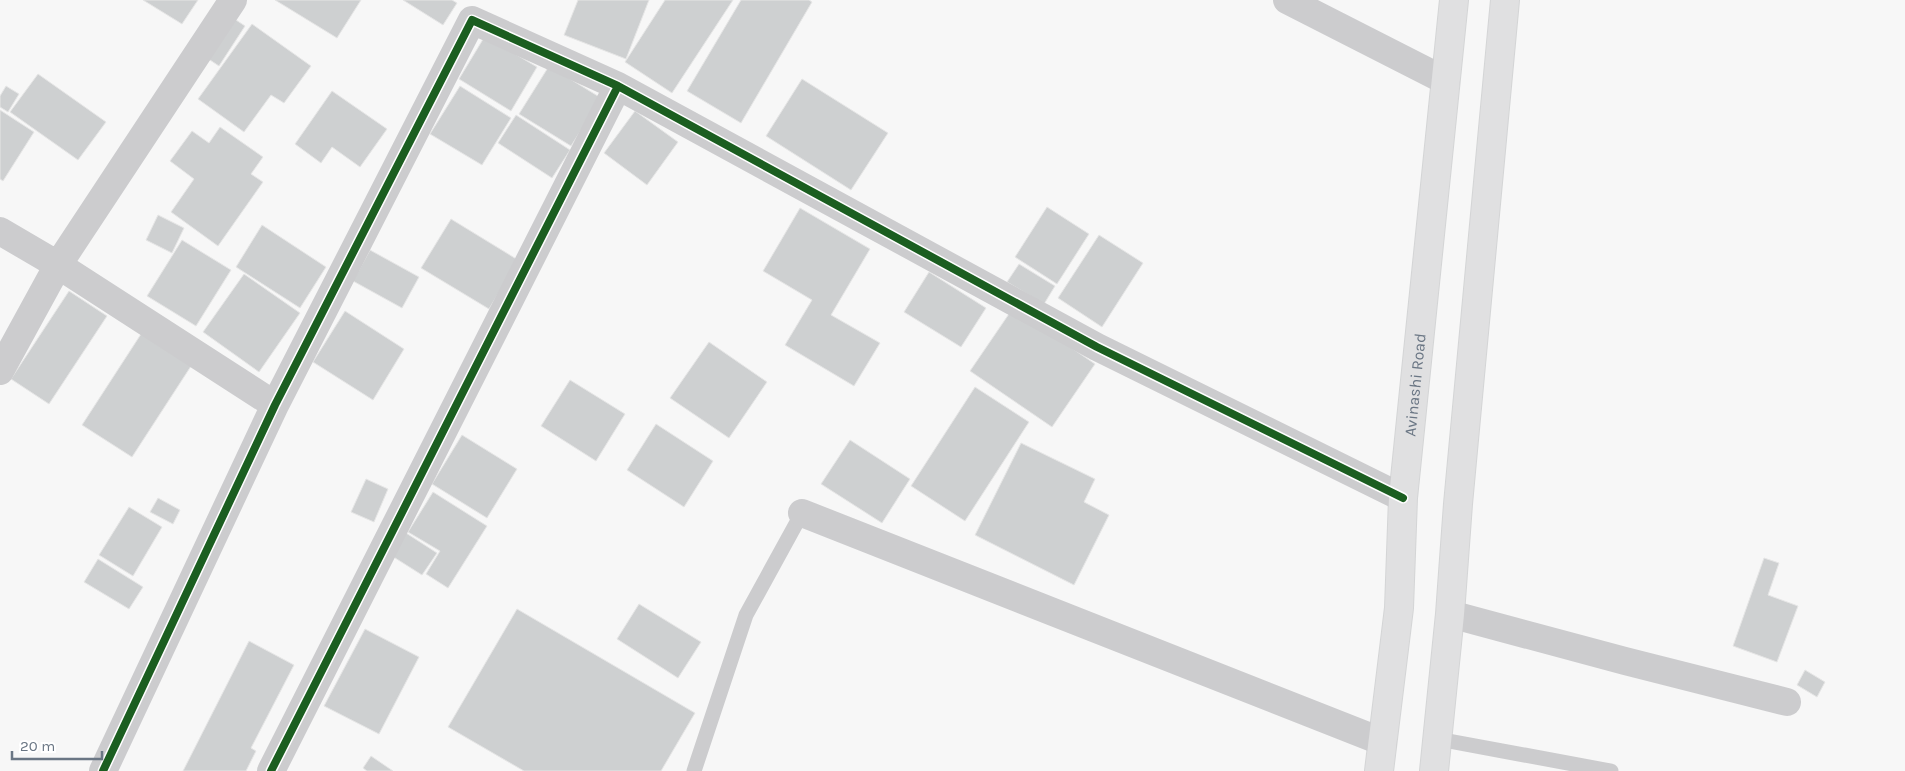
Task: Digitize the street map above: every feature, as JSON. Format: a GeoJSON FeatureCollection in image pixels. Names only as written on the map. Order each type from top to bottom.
{"type":"FeatureCollection","features":[{"type":"Feature","properties":{"kind":"main road","name":"Avinashi Road"},"geometry":{"type":"LineString","coordinates":[[1379,771],[1399,608],[1403,498],[1454,0]]}},
{"type":"Feature","properties":{"kind":"main road"},"geometry":{"type":"LineString","coordinates":[[1434,771],[1450,614],[1458,504],[1505,0]]}},
{"type":"Feature","properties":{"kind":"street"},"geometry":{"type":"LineString","coordinates":[[0,371],[58,265],[233,0]]}},
{"type":"Feature","properties":{"kind":"street"},"geometry":{"type":"LineString","coordinates":[[1287,0],[1446,81]]}},
{"type":"Feature","properties":{"kind":"street"},"geometry":{"type":"LineString","coordinates":[[103,771],[275,405],[472,20],[618,86],[1098,347],[1403,498]]}},
{"type":"Feature","properties":{"kind":"street"},"geometry":{"type":"LineString","coordinates":[[270,771],[618,86]]}},
{"type":"Feature","properties":{"kind":"street"},"geometry":{"type":"LineString","coordinates":[[0,231],[58,265],[275,405]]}},
{"type":"Feature","properties":{"kind":"street"},"geometry":{"type":"LineString","coordinates":[[802,513],[1383,742]]}},
{"type":"Feature","properties":{"kind":"street"},"geometry":{"type":"LineString","coordinates":[[1450,614],[1625,662],[1787,702]]}},
{"type":"Feature","properties":{"kind":"lane"},"geometry":{"type":"LineString","coordinates":[[694,771],[746,615],[802,513]]}},
{"type":"Feature","properties":{"kind":"lane"},"geometry":{"type":"LineString","coordinates":[[1438,739],[1611,771]]}},
{"type":"Feature","properties":{"kind":"building"},"geometry":{"type":"Polygon","coordinates":[[[143,0],[198,0],[182,24],[143,0]]]}},
{"type":"Feature","properties":{"kind":"building"},"geometry":{"type":"Polygon","coordinates":[[[275,0],[361,0],[337,38],[275,0]]]}},
{"type":"Feature","properties":{"kind":"building"},"geometry":{"type":"Polygon","coordinates":[[[403,0],[452,0],[457,3],[443,25],[403,0]]]}},
{"type":"Feature","properties":{"kind":"building"},"geometry":{"type":"Polygon","coordinates":[[[578,0],[649,0],[626,59],[564,35],[578,0]]]}},
{"type":"Feature","properties":{"kind":"building"},"geometry":{"type":"Polygon","coordinates":[[[665,0],[733,0],[672,93],[625,62],[665,0]]]}},
{"type":"Feature","properties":{"kind":"building"},"geometry":{"type":"Polygon","coordinates":[[[741,0],[809,0],[812,2],[741,123],[687,91],[741,0]]]}},
{"type":"Feature","properties":{"kind":"building"},"geometry":{"type":"Polygon","coordinates":[[[233,18],[245,26],[219,66],[207,58],[233,18]]]}},
{"type":"Feature","properties":{"kind":"building"},"geometry":{"type":"Polygon","coordinates":[[[252,24],[311,66],[284,103],[271,95],[244,132],[198,99],[252,24]]]}},
{"type":"Feature","properties":{"kind":"building"},"geometry":{"type":"Polygon","coordinates":[[[485,36],[537,67],[511,111],[459,79],[485,36]]]}},
{"type":"Feature","properties":{"kind":"building"},"geometry":{"type":"Polygon","coordinates":[[[549,66],[601,98],[571,146],[519,114],[549,66]]]}},
{"type":"Feature","properties":{"kind":"building"},"geometry":{"type":"Polygon","coordinates":[[[38,74],[106,122],[78,160],[10,112],[38,74]]]}},
{"type":"Feature","properties":{"kind":"building"},"geometry":{"type":"Polygon","coordinates":[[[802,79],[888,133],[851,190],[766,136],[802,79]]]}},
{"type":"Feature","properties":{"kind":"building"},"geometry":{"type":"Polygon","coordinates":[[[6,86],[19,94],[8,112],[0,107],[0,96],[6,86]]]}},
{"type":"Feature","properties":{"kind":"building"},"geometry":{"type":"Polygon","coordinates":[[[460,86],[511,118],[482,165],[430,134],[460,86]]]}},
{"type":"Feature","properties":{"kind":"building"},"geometry":{"type":"Polygon","coordinates":[[[332,91],[387,129],[360,167],[332,147],[321,163],[295,144],[332,91]]]}},
{"type":"Feature","properties":{"kind":"building"},"geometry":{"type":"Polygon","coordinates":[[[0,110],[34,132],[3,181],[0,179],[0,110]]]}},
{"type":"Feature","properties":{"kind":"building"},"geometry":{"type":"Polygon","coordinates":[[[635,111],[678,142],[647,185],[604,153],[635,111]]]}},
{"type":"Feature","properties":{"kind":"building"},"geometry":{"type":"Polygon","coordinates":[[[516,115],[570,150],[552,178],[498,143],[516,115]]]}},
{"type":"Feature","properties":{"kind":"building"},"geometry":{"type":"Polygon","coordinates":[[[220,127],[263,157],[251,174],[263,182],[218,246],[171,212],[194,179],[170,161],[192,131],[209,143],[220,127]]]}},
{"type":"Feature","properties":{"kind":"building"},"geometry":{"type":"Polygon","coordinates":[[[1047,207],[1089,234],[1057,284],[1015,257],[1047,207]]]}},
{"type":"Feature","properties":{"kind":"building"},"geometry":{"type":"Polygon","coordinates":[[[800,208],[870,249],[831,315],[880,343],[854,386],[785,345],[812,300],[763,271],[800,208]]]}},
{"type":"Feature","properties":{"kind":"building"},"geometry":{"type":"Polygon","coordinates":[[[158,215],[184,228],[172,253],[146,240],[158,215]]]}},
{"type":"Feature","properties":{"kind":"building"},"geometry":{"type":"Polygon","coordinates":[[[451,219],[518,260],[489,309],[421,268],[451,219]]]}},
{"type":"Feature","properties":{"kind":"building"},"geometry":{"type":"Polygon","coordinates":[[[262,225],[326,267],[300,308],[236,267],[262,225]]]}},
{"type":"Feature","properties":{"kind":"building"},"geometry":{"type":"Polygon","coordinates":[[[1099,235],[1143,263],[1102,327],[1058,298],[1099,235]]]}},
{"type":"Feature","properties":{"kind":"building"},"geometry":{"type":"Polygon","coordinates":[[[182,240],[231,270],[196,326],[147,296],[182,240]]]}},
{"type":"Feature","properties":{"kind":"building"},"geometry":{"type":"Polygon","coordinates":[[[370,250],[419,277],[402,308],[353,281],[370,250]]]}},
{"type":"Feature","properties":{"kind":"building"},"geometry":{"type":"Polygon","coordinates":[[[1019,264],[1055,286],[1044,304],[1007,282],[1019,264]]]}},
{"type":"Feature","properties":{"kind":"building"},"geometry":{"type":"Polygon","coordinates":[[[929,272],[986,308],[961,347],[904,312],[929,272]]]}},
{"type":"Feature","properties":{"kind":"building"},"geometry":{"type":"Polygon","coordinates":[[[244,274],[300,313],[259,372],[203,332],[244,274]]]}},
{"type":"Feature","properties":{"kind":"building"},"geometry":{"type":"Polygon","coordinates":[[[69,291],[107,316],[49,404],[11,379],[69,291]]]}},
{"type":"Feature","properties":{"kind":"building"},"geometry":{"type":"Polygon","coordinates":[[[1013,308],[1095,364],[1052,427],[970,371],[1013,308]]]}},
{"type":"Feature","properties":{"kind":"building"},"geometry":{"type":"Polygon","coordinates":[[[345,311],[404,349],[373,400],[313,362],[345,311]]]}},
{"type":"Feature","properties":{"kind":"building"},"geometry":{"type":"Polygon","coordinates":[[[143,331],[193,363],[132,457],[82,425],[143,331]]]}},
{"type":"Feature","properties":{"kind":"building"},"geometry":{"type":"Polygon","coordinates":[[[709,342],[767,382],[729,438],[670,398],[709,342]]]}},
{"type":"Feature","properties":{"kind":"building"},"geometry":{"type":"Polygon","coordinates":[[[570,380],[625,414],[596,461],[541,426],[570,380]]]}},
{"type":"Feature","properties":{"kind":"building"},"geometry":{"type":"Polygon","coordinates":[[[975,387],[1029,422],[965,521],[911,486],[975,387]]]}},
{"type":"Feature","properties":{"kind":"building"},"geometry":{"type":"Polygon","coordinates":[[[656,424],[713,461],[684,507],[627,470],[656,424]]]}},
{"type":"Feature","properties":{"kind":"building"},"geometry":{"type":"Polygon","coordinates":[[[462,435],[517,469],[487,518],[432,484],[462,435]]]}},
{"type":"Feature","properties":{"kind":"building"},"geometry":{"type":"Polygon","coordinates":[[[850,440],[910,479],[882,523],[821,484],[850,440]]]}},
{"type":"Feature","properties":{"kind":"building"},"geometry":{"type":"Polygon","coordinates":[[[1021,443],[1095,479],[1084,502],[1109,515],[1074,585],[975,535],[1021,443]]]}},
{"type":"Feature","properties":{"kind":"building"},"geometry":{"type":"Polygon","coordinates":[[[366,479],[388,489],[374,522],[351,512],[366,479]]]}},
{"type":"Feature","properties":{"kind":"building"},"geometry":{"type":"Polygon","coordinates":[[[433,492],[487,526],[448,588],[426,574],[440,551],[408,532],[433,492]]]}},
{"type":"Feature","properties":{"kind":"building"},"geometry":{"type":"Polygon","coordinates":[[[158,498],[180,510],[173,524],[150,512],[158,498]]]}},
{"type":"Feature","properties":{"kind":"building"},"geometry":{"type":"Polygon","coordinates":[[[129,507],[162,527],[133,576],[99,555],[129,507]]]}},
{"type":"Feature","properties":{"kind":"building"},"geometry":{"type":"Polygon","coordinates":[[[406,533],[437,553],[422,575],[392,556],[406,533]]]}},
{"type":"Feature","properties":{"kind":"building"},"geometry":{"type":"Polygon","coordinates":[[[1764,558],[1779,563],[1768,595],[1798,606],[1777,662],[1733,646],[1764,558]]]}},
{"type":"Feature","properties":{"kind":"building"},"geometry":{"type":"Polygon","coordinates":[[[98,559],[143,587],[129,609],[84,582],[98,559]]]}},
{"type":"Feature","properties":{"kind":"building"},"geometry":{"type":"Polygon","coordinates":[[[639,604],[701,642],[678,678],[617,639],[639,604]]]}},
{"type":"Feature","properties":{"kind":"building"},"geometry":{"type":"Polygon","coordinates":[[[517,609],[695,713],[661,771],[524,771],[448,727],[517,609]]]}},
{"type":"Feature","properties":{"kind":"building"},"geometry":{"type":"Polygon","coordinates":[[[365,629],[419,657],[379,734],[324,706],[365,629]]]}},
{"type":"Feature","properties":{"kind":"building"},"geometry":{"type":"Polygon","coordinates":[[[249,641],[294,665],[251,748],[256,751],[246,771],[183,771],[249,641]]]}},
{"type":"Feature","properties":{"kind":"building"},"geometry":{"type":"Polygon","coordinates":[[[1805,670],[1825,682],[1817,697],[1797,685],[1805,670]]]}},
{"type":"Feature","properties":{"kind":"building"},"geometry":{"type":"Polygon","coordinates":[[[371,756],[393,771],[367,771],[363,768],[371,756]]]}},
{"type":"Feature","properties":{"kind":"cycle path"},"geometry":{"type":"LineString","coordinates":[[103,771],[275,405],[472,20],[618,86],[1097,347],[1403,498]]}},
{"type":"Feature","properties":{"kind":"cycle path"},"geometry":{"type":"LineString","coordinates":[[271,771],[618,86]]}}]}
